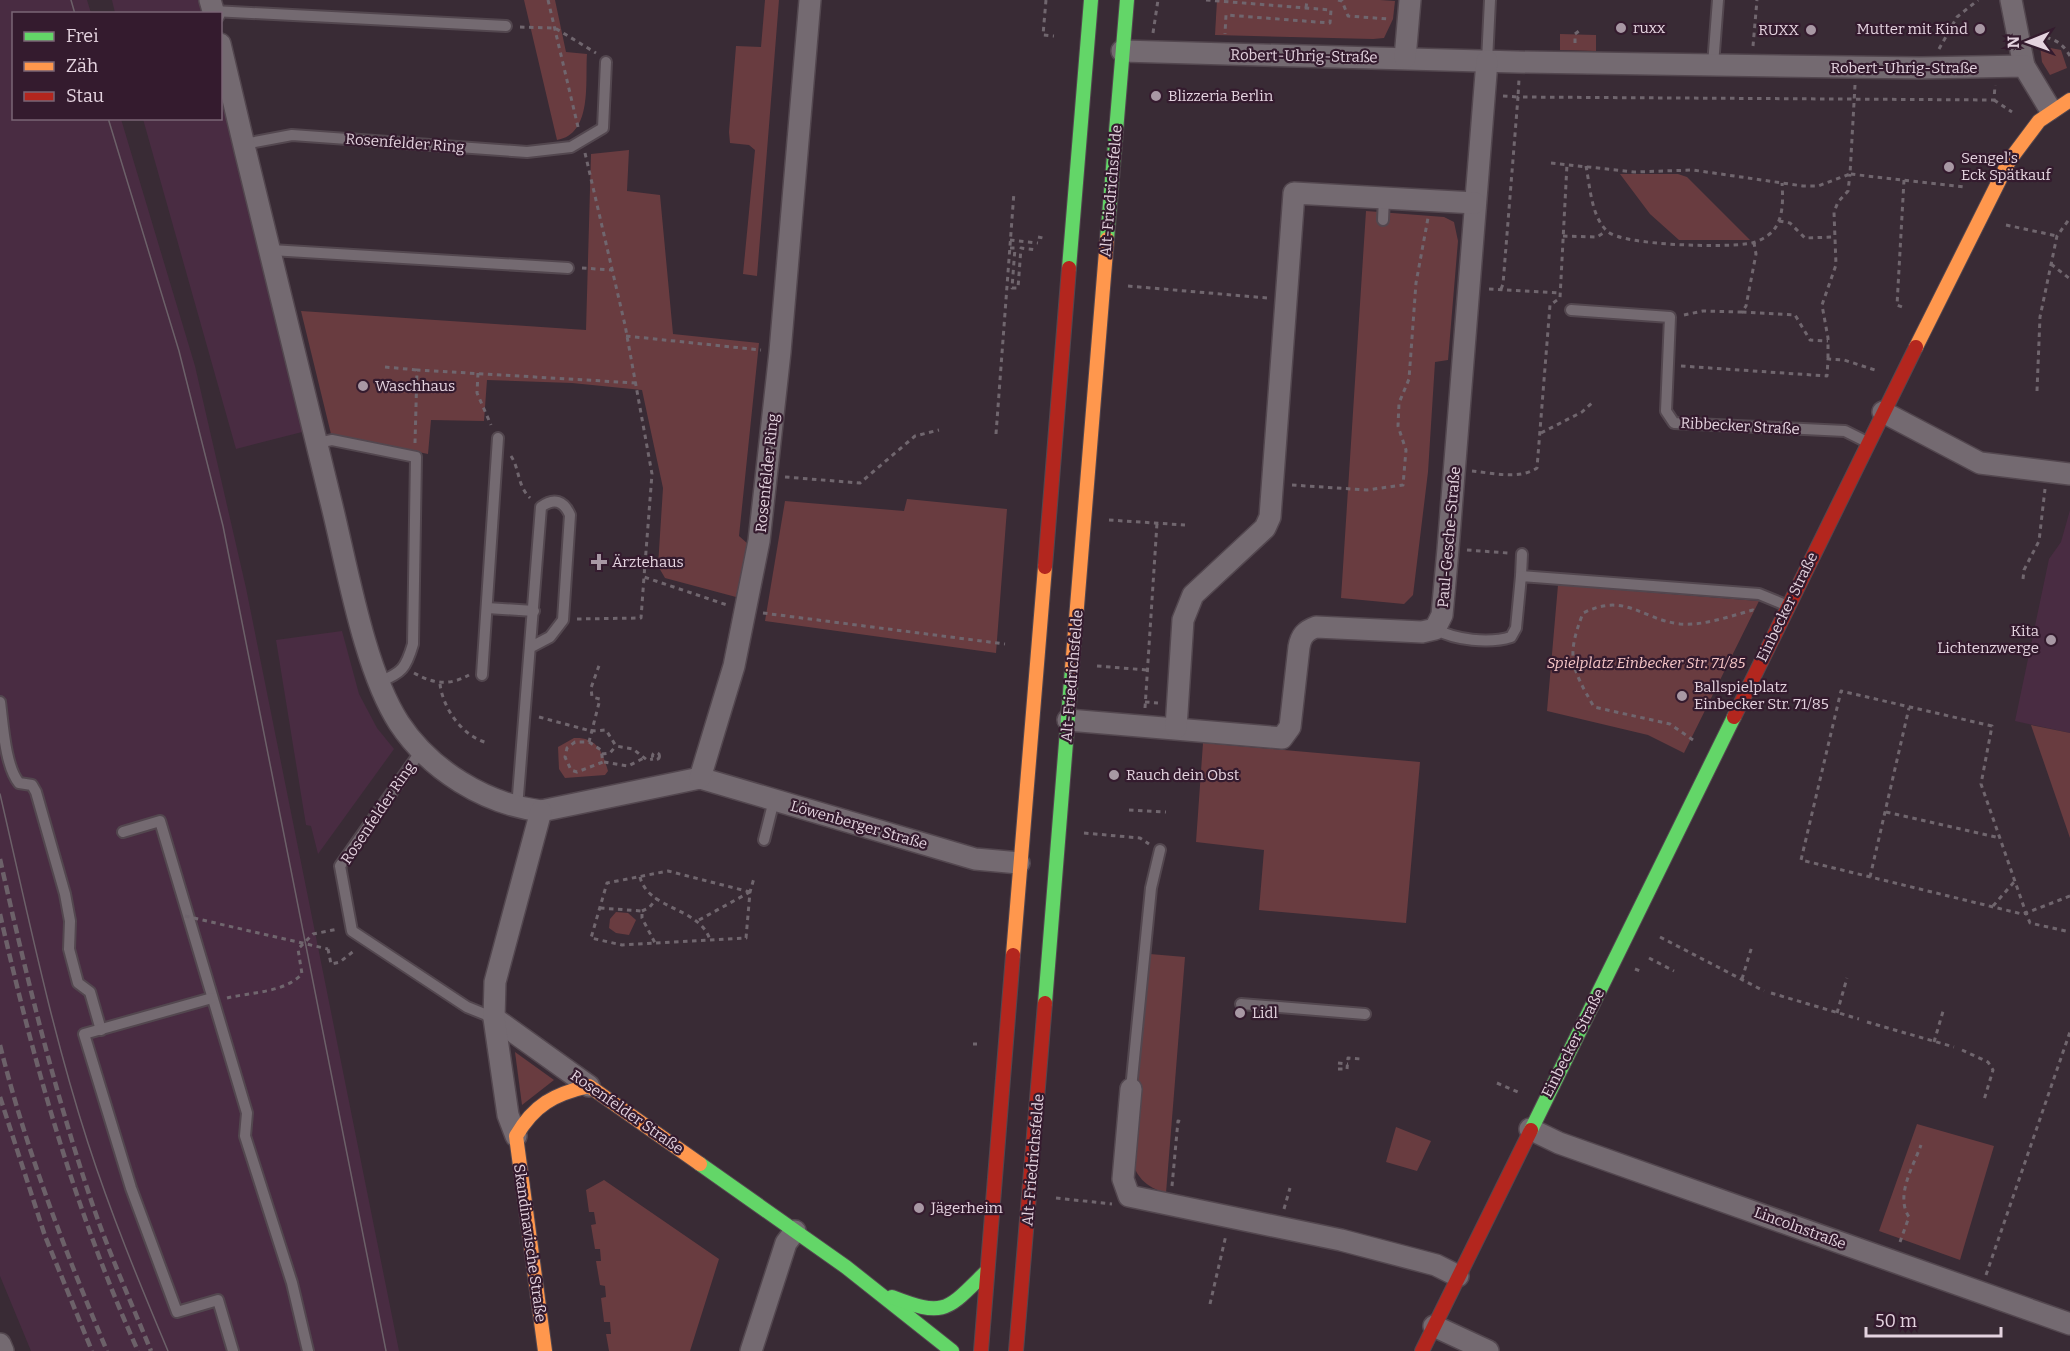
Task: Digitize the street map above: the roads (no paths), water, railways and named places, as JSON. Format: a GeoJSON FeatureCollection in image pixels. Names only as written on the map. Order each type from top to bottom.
{"type":"FeatureCollection","features":[{"type":"Feature","properties":{"kind":"main road"},"geometry":{"type":"LineString","coordinates":[[981,1351],[1091,0]]}},
{"type":"Feature","properties":{"kind":"main road","name":"Alt-Friedrichsfelde"},"geometry":{"type":"LineString","coordinates":[[1016,1351],[1127,0]]}},
{"type":"Feature","properties":{"kind":"main road"},"geometry":{"type":"LineString","coordinates":[[2050,109],[2070,100]]}},
{"type":"Feature","properties":{"kind":"main road","name":"Einbecker Straße"},"geometry":{"type":"LineString","coordinates":[[1422,1351],[2002,172],[2023,138],[2050,109]]}},
{"type":"Feature","properties":{"kind":"main road"},"geometry":{"type":"LineString","coordinates":[[516,1136],[528,1113],[544,1100],[567,1090],[589,1086]]}},
{"type":"Feature","properties":{"kind":"main road","name":"Rosenfelder Straße"},"geometry":{"type":"LineString","coordinates":[[589,1086],[795,1230],[881,1293],[916,1325],[952,1351]]}},
{"type":"Feature","properties":{"kind":"main road","name":"Skandinavische Straße"},"geometry":{"type":"LineString","coordinates":[[516,1136],[545,1351]]}},
{"type":"Feature","properties":{"kind":"main road","name":"Rosenfelder Straße"},"geometry":{"type":"LineString","coordinates":[[881,1293],[928,1310],[938,1309],[951,1303],[987,1271]]}},
{"type":"Feature","properties":{"kind":"street","name":"Rosenfelder Ring"},"geometry":{"type":"LineString","coordinates":[[222,52],[316,443],[379,682],[399,722],[421,751],[462,783],[516,808],[541,811],[700,778],[734,666],[747,611],[768,475],[810,0]]}},
{"type":"Feature","properties":{"kind":"street"},"geometry":{"type":"LineString","coordinates":[[2011,0],[2024,66],[2050,109]]}},
{"type":"Feature","properties":{"kind":"street"},"geometry":{"type":"LineString","coordinates":[[1405,58],[1409,10]]}},
{"type":"Feature","properties":{"kind":"street","name":"Robert-Uhrig-Straße"},"geometry":{"type":"LineString","coordinates":[[1122,51],[1856,68],[1928,69],[2024,66]]}},
{"type":"Feature","properties":{"kind":"street","name":"Paul-Gesche-Straße"},"geometry":{"type":"LineString","coordinates":[[1068,720],[1282,738],[1290,727],[1299,647],[1301,637],[1308,630],[1316,627],[1422,632],[1435,629],[1442,615],[1449,549],[1487,61]]}},
{"type":"Feature","properties":{"kind":"street"},"geometry":{"type":"LineString","coordinates":[[1176,728],[1183,620],[1193,595],[1265,528],[1270,517],[1294,193],[1475,204]]}},
{"type":"Feature","properties":{"kind":"street"},"geometry":{"type":"LineString","coordinates":[[1882,412],[1980,463],[2070,474]]}},
{"type":"Feature","properties":{"kind":"street","name":"Löwenberger Straße"},"geometry":{"type":"LineString","coordinates":[[700,778],[975,859],[1019,863]]}},
{"type":"Feature","properties":{"kind":"street"},"geometry":{"type":"LineString","coordinates":[[494,1018],[495,982],[541,811]]}},
{"type":"Feature","properties":{"kind":"street","name":"Rosenfelder Straße"},"geometry":{"type":"LineString","coordinates":[[494,1018],[589,1086]]}},
{"type":"Feature","properties":{"kind":"street","name":"Skandinavische Straße"},"geometry":{"type":"LineString","coordinates":[[494,1018],[508,1115],[516,1136]]}},
{"type":"Feature","properties":{"kind":"street"},"geometry":{"type":"LineString","coordinates":[[1131,1089],[1123,1179],[1129,1196],[1341,1240],[1436,1264],[1458,1275]]}},
{"type":"Feature","properties":{"kind":"street","name":"Lincolnstraße"},"geometry":{"type":"LineString","coordinates":[[1530,1129],[1559,1143],[2070,1324]]}},
{"type":"Feature","properties":{"kind":"street"},"geometry":{"type":"LineString","coordinates":[[751,1351],[786,1243],[795,1230]]}},
{"type":"Feature","properties":{"kind":"street"},"geometry":{"type":"LineString","coordinates":[[1434,1326],[1488,1351]]}},
{"type":"Feature","properties":{"kind":"street"},"geometry":{"type":"LineString","coordinates":[[0,1344],[3,1351]]}},
{"type":"Feature","properties":{"kind":"lane"},"geometry":{"type":"LineString","coordinates":[[1487,61],[1490,0]]}},
{"type":"Feature","properties":{"kind":"lane"},"geometry":{"type":"LineString","coordinates":[[1713,65],[1718,0]]}},
{"type":"Feature","properties":{"kind":"lane"},"geometry":{"type":"LineString","coordinates":[[212,8],[506,26]]}},
{"type":"Feature","properties":{"kind":"lane","name":"Rosenfelder Ring"},"geometry":{"type":"LineString","coordinates":[[244,144],[292,135],[527,152],[571,147],[603,128],[606,62]]}},
{"type":"Feature","properties":{"kind":"lane"},"geometry":{"type":"LineString","coordinates":[[1383,220],[1384,198]]}},
{"type":"Feature","properties":{"kind":"lane"},"geometry":{"type":"LineString","coordinates":[[271,250],[568,268]]}},
{"type":"Feature","properties":{"kind":"lane","name":"Ribbecker Straße"},"geometry":{"type":"LineString","coordinates":[[1571,310],[1671,318],[1665,411],[1674,423],[1845,431],[1868,442]]}},
{"type":"Feature","properties":{"kind":"lane"},"geometry":{"type":"LineString","coordinates":[[482,675],[498,438]]}},
{"type":"Feature","properties":{"kind":"lane"},"geometry":{"type":"LineString","coordinates":[[316,443],[332,440],[416,457],[413,644],[407,665],[394,676],[379,682]]}},
{"type":"Feature","properties":{"kind":"lane"},"geometry":{"type":"LineString","coordinates":[[516,808],[541,507],[552,501],[560,501],[566,505],[570,515],[563,620],[550,637],[531,647]]}},
{"type":"Feature","properties":{"kind":"lane"},"geometry":{"type":"LineString","coordinates":[[1435,629],[1449,637],[1500,641],[1511,637],[1516,628],[1522,554]]}},
{"type":"Feature","properties":{"kind":"lane"},"geometry":{"type":"LineString","coordinates":[[1521,576],[1759,594],[1788,606]]}},
{"type":"Feature","properties":{"kind":"lane"},"geometry":{"type":"LineString","coordinates":[[487,608],[534,611]]}},
{"type":"Feature","properties":{"kind":"lane"},"geometry":{"type":"LineString","coordinates":[[0,702],[4,738],[14,777],[19,783],[32,785],[36,792],[65,894],[70,921],[69,949],[78,983],[90,992],[101,1030]]}},
{"type":"Feature","properties":{"kind":"lane","name":"Rosenfelder Ring"},"geometry":{"type":"LineString","coordinates":[[366,942],[352,931],[340,866],[421,751]]}},
{"type":"Feature","properties":{"kind":"lane"},"geometry":{"type":"LineString","coordinates":[[764,840],[774,800]]}},
{"type":"Feature","properties":{"kind":"lane"},"geometry":{"type":"LineString","coordinates":[[123,832],[160,821],[247,1113],[245,1136],[292,1283],[308,1351]]}},
{"type":"Feature","properties":{"kind":"lane"},"geometry":{"type":"LineString","coordinates":[[1131,1089],[1151,888],[1160,850]]}},
{"type":"Feature","properties":{"kind":"lane","name":"Rosenfelder Straße"},"geometry":{"type":"LineString","coordinates":[[366,942],[467,1007],[494,1018]]}},
{"type":"Feature","properties":{"kind":"lane"},"geometry":{"type":"LineString","coordinates":[[213,1000],[84,1034],[130,1188],[177,1312],[218,1300],[233,1351]]}},
{"type":"Feature","properties":{"kind":"lane"},"geometry":{"type":"LineString","coordinates":[[1241,1004],[1365,1014]]}},
{"type":"Feature","properties":{"kind":"tram line"},"geometry":{"type":"LineString","coordinates":[[71,0],[74,12]]}},
{"type":"Feature","properties":{"kind":"tram line"},"geometry":{"type":"LineString","coordinates":[[109,120],[179,351],[223,526],[386,1351]]}},
{"type":"Feature","properties":{"kind":"tram line"},"geometry":{"type":"LineString","coordinates":[[0,794],[62,1057],[116,1222],[168,1351]]}},
{"type":"Feature","properties":{"kind":"railway"},"geometry":{"type":"LineString","coordinates":[[0,859],[42,1032],[78,1161],[106,1240],[151,1351]]}},
{"type":"Feature","properties":{"kind":"railway"},"geometry":{"type":"LineString","coordinates":[[0,914],[27,1026],[58,1136],[95,1245],[138,1351]]}},
{"type":"Feature","properties":{"kind":"railway"},"geometry":{"type":"LineString","coordinates":[[0,1045],[34,1162],[76,1276],[107,1351]]}},
{"type":"Feature","properties":{"kind":"railway"},"geometry":{"type":"LineString","coordinates":[[0,1097],[45,1236],[92,1351]]}},
{"type":"Feature","properties":{"kind":"place","name":"ruxx"},"geometry":{"type":"Point","coordinates":[1621,28]}},
{"type":"Feature","properties":{"kind":"place","name":"Mutter mit Kind"},"geometry":{"type":"Point","coordinates":[1980,29]}},
{"type":"Feature","properties":{"kind":"place","name":"RUXX"},"geometry":{"type":"Point","coordinates":[1811,30]}},
{"type":"Feature","properties":{"kind":"place","name":"Blizzeria Berlin"},"geometry":{"type":"Point","coordinates":[1156,96]}},
{"type":"Feature","properties":{"kind":"place","name":"Sengel's Eck Spätkauf"},"geometry":{"type":"Point","coordinates":[1949,167]}},
{"type":"Feature","properties":{"kind":"place","name":"Waschhaus"},"geometry":{"type":"Point","coordinates":[363,386]}},
{"type":"Feature","properties":{"kind":"place","name":"Ärztehaus"},"geometry":{"type":"Point","coordinates":[599,562]}},
{"type":"Feature","properties":{"kind":"place","name":"Kita Lichtenzwerge"},"geometry":{"type":"Point","coordinates":[2051,640]}},
{"type":"Feature","properties":{"kind":"place","name":"Ballspielplatz Einbecker Str. 71/85"},"geometry":{"type":"Point","coordinates":[1682,696]}},
{"type":"Feature","properties":{"kind":"place","name":"Rauch dein Obst"},"geometry":{"type":"Point","coordinates":[1114,775]}},
{"type":"Feature","properties":{"kind":"place","name":"Lidl"},"geometry":{"type":"Point","coordinates":[1240,1013]}},
{"type":"Feature","properties":{"kind":"place","name":"Jägerheim"},"geometry":{"type":"Point","coordinates":[919,1208]}},
{"type":"Feature","properties":{"kind":"park label","name":"Spielplatz Einbecker Str. 71/85"},"geometry":{"type":"Point","coordinates":[1646,663]}}]}
